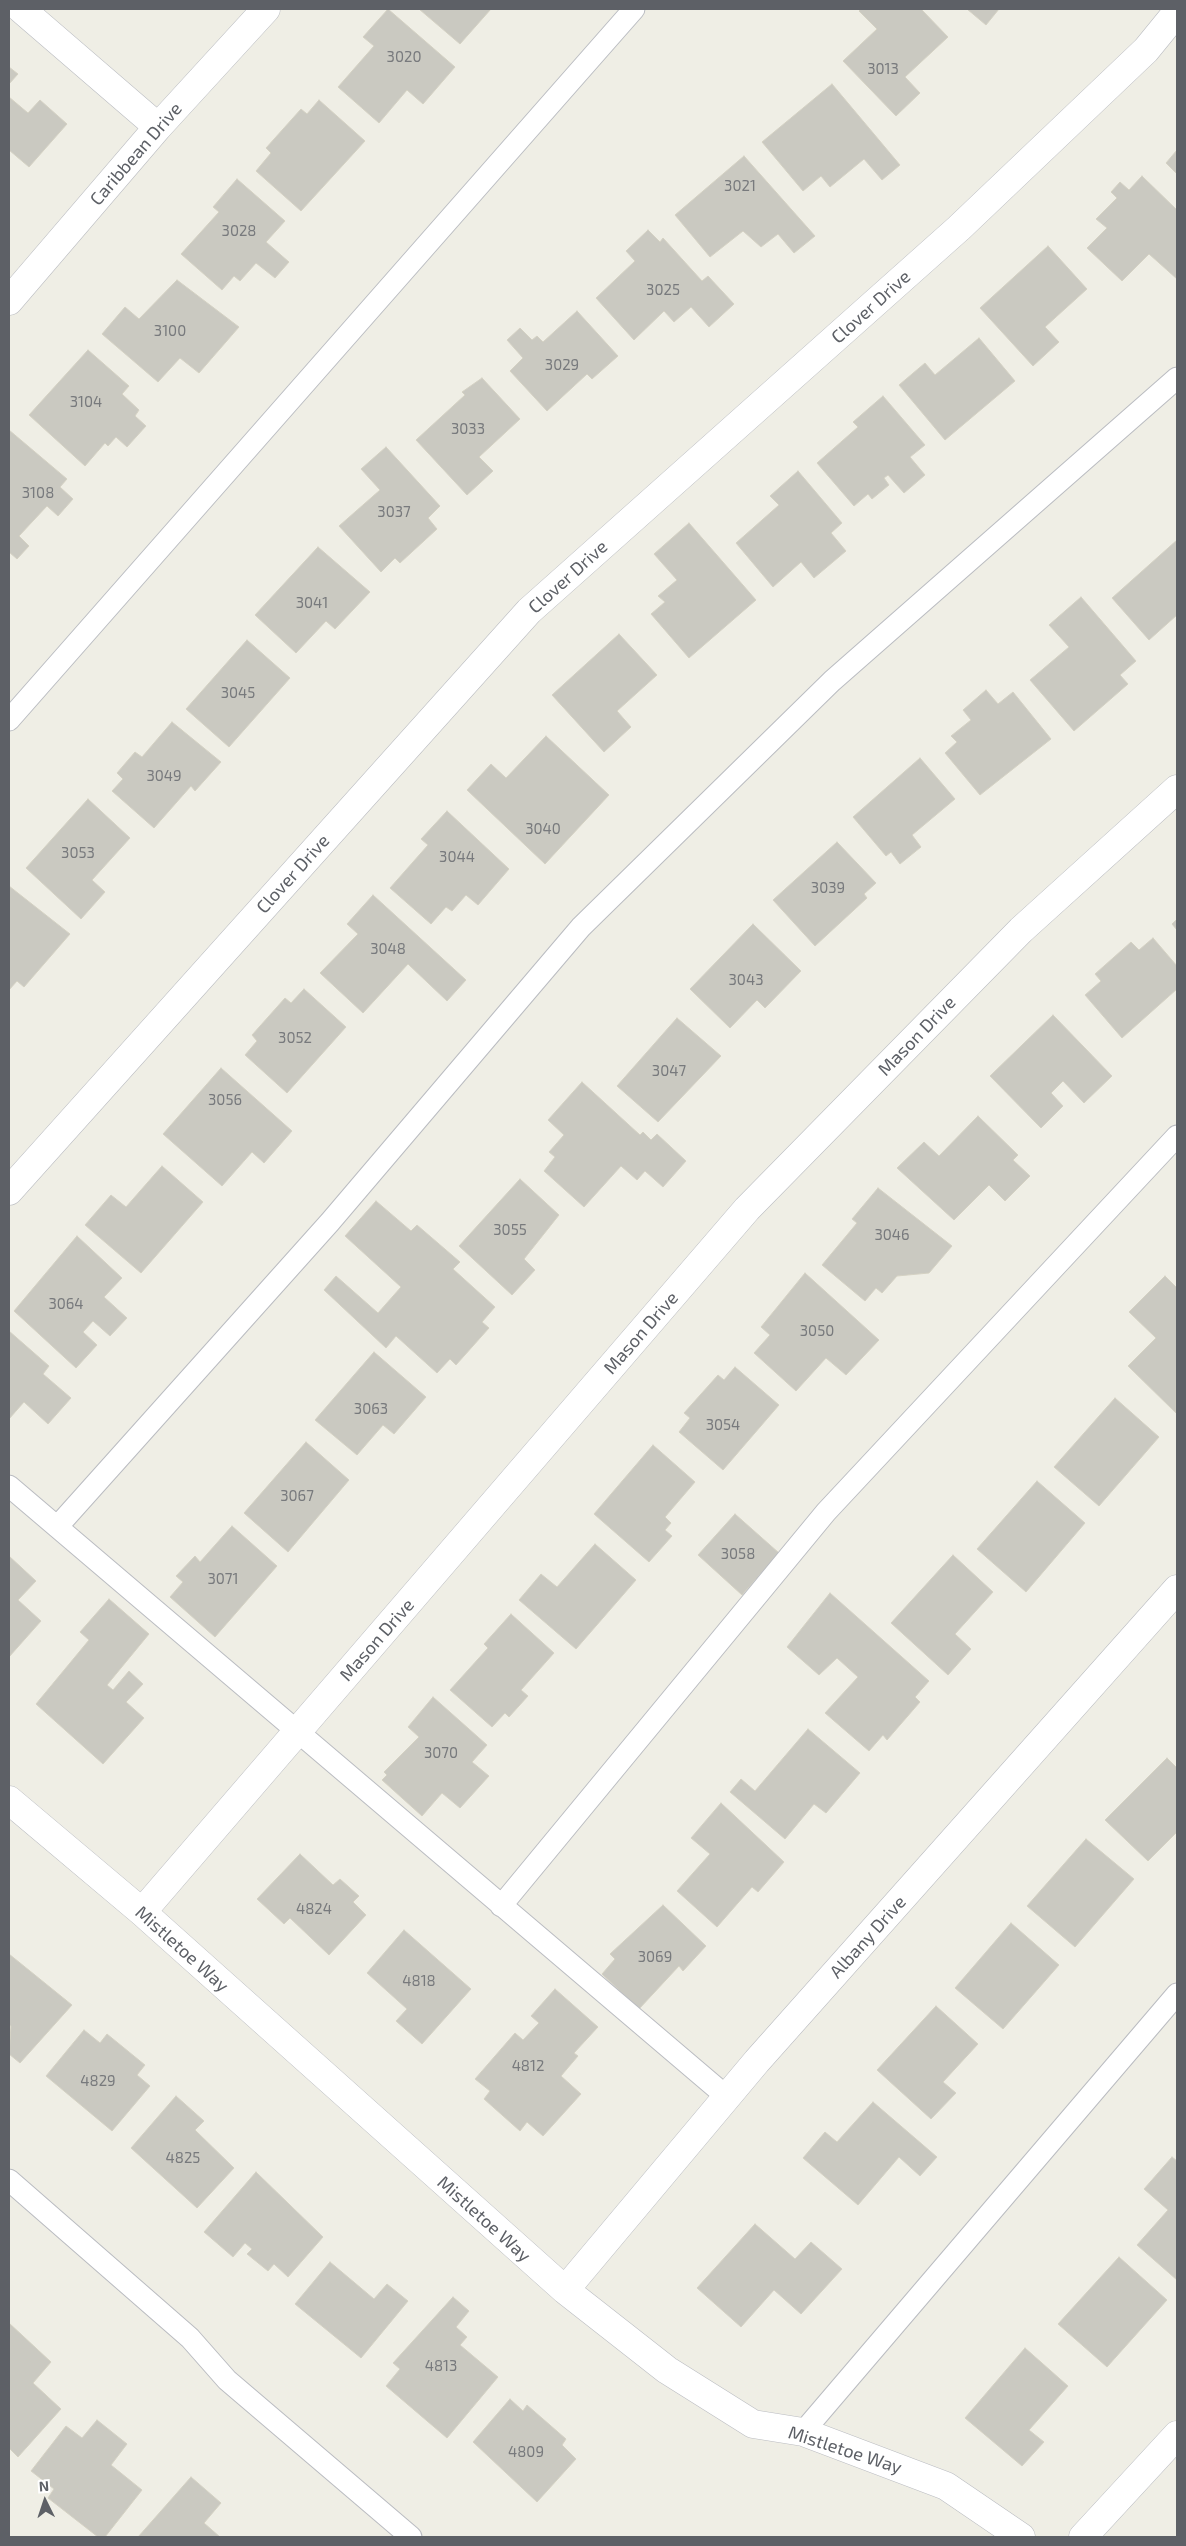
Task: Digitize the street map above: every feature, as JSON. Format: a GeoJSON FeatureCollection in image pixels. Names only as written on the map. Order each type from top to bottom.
{"type":"FeatureCollection","features":[{"type":"Feature","properties":{"kind":"street"},"geometry":{"type":"LineString","coordinates":[[20,9],[158,127]]}},
{"type":"Feature","properties":{"kind":"street","name":"Caribbean Drive"},"geometry":{"type":"LineString","coordinates":[[9,301],[158,127],[266,9]]}},
{"type":"Feature","properties":{"kind":"street","name":"Clover Drive"},"geometry":{"type":"LineString","coordinates":[[9,1191],[529,611],[959,228],[1146,50],[1177,12]]}},
{"type":"Feature","properties":{"kind":"street","name":"Mason Drive"},"geometry":{"type":"LineString","coordinates":[[142,1912],[747,1209],[1021,930],[1177,789]]}},
{"type":"Feature","properties":{"kind":"street","name":"Albany Drive"},"geometry":{"type":"LineString","coordinates":[[564,2290],[727,2097],[1177,1589]]}},
{"type":"Feature","properties":{"kind":"street","name":"Mistletoe Way"},"geometry":{"type":"LineString","coordinates":[[9,1800],[142,1912],[564,2290],[667,2370],[753,2424],[803,2432],[946,2486],[1021,2537]]}},
{"type":"Feature","properties":{"kind":"street"},"geometry":{"type":"LineString","coordinates":[[1083,2537],[1177,2435]]}},
{"type":"Feature","properties":{"kind":"lane"},"geometry":{"type":"LineString","coordinates":[[9,720],[634,9]]}},
{"type":"Feature","properties":{"kind":"lane"},"geometry":{"type":"LineString","coordinates":[[57,1527],[330,1222],[581,928],[832,681],[1177,378]]}},
{"type":"Feature","properties":{"kind":"lane"},"geometry":{"type":"LineString","coordinates":[[501,1906],[826,1512],[1177,1136]]}},
{"type":"Feature","properties":{"kind":"lane"},"geometry":{"type":"LineString","coordinates":[[9,1486],[727,2097]]}},
{"type":"Feature","properties":{"kind":"lane"},"geometry":{"type":"LineString","coordinates":[[803,2432],[1177,1994]]}},
{"type":"Feature","properties":{"kind":"lane"},"geometry":{"type":"LineString","coordinates":[[9,2180],[190,2338],[227,2380],[411,2537]]}},
{"type":"Feature","properties":{"kind":"building"},"geometry":{"type":"Polygon","coordinates":[[[388,9],[455,67],[423,104],[407,90],[379,123],[338,87],[374,46],[363,37],[388,9]]]}},
{"type":"Feature","properties":{"kind":"building"},"geometry":{"type":"Polygon","coordinates":[[[419,9],[491,9],[460,44],[419,9]]]}},
{"type":"Feature","properties":{"kind":"building"},"geometry":{"type":"Polygon","coordinates":[[[861,9],[921,9],[948,37],[905,77],[920,93],[896,116],[843,61],[877,29],[859,11],[861,9]]]}},
{"type":"Feature","properties":{"kind":"building"},"geometry":{"type":"Polygon","coordinates":[[[967,9],[999,9],[986,25],[967,9]]]}},
{"type":"Feature","properties":{"kind":"building"},"geometry":{"type":"Polygon","coordinates":[[[9,67],[18,74],[9,84],[9,67]]]}},
{"type":"Feature","properties":{"kind":"building"},"geometry":{"type":"Polygon","coordinates":[[[832,84],[900,165],[882,180],[864,159],[830,187],[821,176],[803,191],[762,142],[832,84]]]}},
{"type":"Feature","properties":{"kind":"building"},"geometry":{"type":"Polygon","coordinates":[[[9,97],[28,113],[40,100],[67,124],[29,167],[9,150],[9,97]]]}},
{"type":"Feature","properties":{"kind":"building"},"geometry":{"type":"Polygon","coordinates":[[[319,100],[365,141],[301,211],[256,171],[271,153],[266,148],[301,109],[307,114],[319,100]]]}},
{"type":"Feature","properties":{"kind":"building"},"geometry":{"type":"Polygon","coordinates":[[[1177,150],[1177,174],[1166,163],[1177,150]]]}},
{"type":"Feature","properties":{"kind":"building"},"geometry":{"type":"Polygon","coordinates":[[[744,156],[815,236],[794,253],[778,234],[761,247],[743,231],[710,257],[675,215],[744,156]]]}},
{"type":"Feature","properties":{"kind":"building"},"geometry":{"type":"Polygon","coordinates":[[[1142,176],[1177,210],[1177,279],[1149,254],[1122,281],[1087,248],[1107,228],[1096,219],[1117,198],[1111,192],[1120,182],[1129,190],[1142,176]]]}},
{"type":"Feature","properties":{"kind":"building"},"geometry":{"type":"Polygon","coordinates":[[[237,179],[285,221],[266,242],[289,262],[275,278],[256,263],[240,281],[234,276],[222,290],[181,254],[219,212],[213,207],[237,179]]]}},
{"type":"Feature","properties":{"kind":"building"},"geometry":{"type":"Polygon","coordinates":[[[648,230],[660,242],[663,238],[702,281],[708,276],[734,304],[709,327],[691,307],[674,322],[664,311],[634,340],[596,298],[635,261],[626,251],[648,230]]]}},
{"type":"Feature","properties":{"kind":"building"},"geometry":{"type":"Polygon","coordinates":[[[1048,246],[1087,289],[1045,327],[1059,342],[1033,366],[980,308],[1048,246]]]}},
{"type":"Feature","properties":{"kind":"building"},"geometry":{"type":"Polygon","coordinates":[[[177,280],[239,327],[199,373],[180,358],[158,382],[102,334],[125,307],[139,319],[177,280]]]}},
{"type":"Feature","properties":{"kind":"building"},"geometry":{"type":"Polygon","coordinates":[[[577,311],[618,356],[592,379],[587,374],[547,411],[510,371],[523,358],[507,340],[520,328],[532,340],[537,336],[543,342],[577,311]]]}},
{"type":"Feature","properties":{"kind":"building"},"geometry":{"type":"Polygon","coordinates":[[[979,338],[1015,381],[945,440],[899,385],[925,363],[935,375],[979,338]]]}},
{"type":"Feature","properties":{"kind":"building"},"geometry":{"type":"Polygon","coordinates":[[[88,350],[129,386],[122,394],[139,410],[135,416],[146,426],[127,447],[116,437],[108,446],[105,443],[85,466],[29,415],[88,350]]]}},
{"type":"Feature","properties":{"kind":"building"},"geometry":{"type":"Polygon","coordinates":[[[482,378],[520,419],[479,457],[493,471],[467,495],[416,440],[465,395],[462,392],[482,378]]]}},
{"type":"Feature","properties":{"kind":"building"},"geometry":{"type":"Polygon","coordinates":[[[883,396],[925,445],[910,457],[925,475],[904,493],[888,475],[884,478],[889,485],[872,499],[868,494],[854,506],[817,463],[858,427],[853,422],[883,396]]]}},
{"type":"Feature","properties":{"kind":"building"},"geometry":{"type":"Polygon","coordinates":[[[9,430],[67,479],[60,487],[73,499],[58,516],[47,506],[19,536],[29,546],[17,559],[9,552],[9,430]]]}},
{"type":"Feature","properties":{"kind":"building"},"geometry":{"type":"Polygon","coordinates":[[[386,447],[440,506],[428,518],[437,529],[400,563],[395,558],[381,572],[339,526],[380,490],[361,469],[386,447]]]}},
{"type":"Feature","properties":{"kind":"building"},"geometry":{"type":"Polygon","coordinates":[[[798,471],[842,523],[831,533],[846,551],[814,578],[801,562],[773,587],[736,543],[779,505],[770,496],[798,471]]]}},
{"type":"Feature","properties":{"kind":"building"},"geometry":{"type":"Polygon","coordinates":[[[689,523],[756,600],[689,658],[651,614],[665,602],[658,596],[677,580],[654,554],[689,523]]]}},
{"type":"Feature","properties":{"kind":"building"},"geometry":{"type":"Polygon","coordinates":[[[1177,540],[1177,615],[1149,640],[1112,598],[1177,540]]]}},
{"type":"Feature","properties":{"kind":"building"},"geometry":{"type":"Polygon","coordinates":[[[318,547],[370,592],[335,629],[326,621],[296,653],[255,615],[318,547]]]}},
{"type":"Feature","properties":{"kind":"building"},"geometry":{"type":"Polygon","coordinates":[[[1081,597],[1136,661],[1120,675],[1128,684],[1074,731],[1030,680],[1069,647],[1049,625],[1081,597]]]}},
{"type":"Feature","properties":{"kind":"building"},"geometry":{"type":"Polygon","coordinates":[[[619,634],[657,675],[617,711],[631,727],[604,752],[552,695],[619,634]]]}},
{"type":"Feature","properties":{"kind":"building"},"geometry":{"type":"Polygon","coordinates":[[[247,640],[290,678],[229,747],[186,709],[247,640]]]}},
{"type":"Feature","properties":{"kind":"building"},"geometry":{"type":"Polygon","coordinates":[[[986,690],[998,704],[1013,692],[1051,739],[980,795],[945,753],[957,742],[951,736],[971,720],[963,710],[986,690]]]}},
{"type":"Feature","properties":{"kind":"building"},"geometry":{"type":"Polygon","coordinates":[[[172,722],[221,762],[195,791],[191,786],[154,828],[112,791],[123,779],[117,773],[135,752],[142,757],[172,722]]]}},
{"type":"Feature","properties":{"kind":"building"},"geometry":{"type":"Polygon","coordinates":[[[546,736],[609,795],[545,864],[467,790],[491,764],[506,778],[546,736]]]}},
{"type":"Feature","properties":{"kind":"building"},"geometry":{"type":"Polygon","coordinates":[[[920,758],[955,799],[912,835],[921,847],[900,864],[891,852],[886,856],[853,817],[920,758]]]}},
{"type":"Feature","properties":{"kind":"building"},"geometry":{"type":"Polygon","coordinates":[[[88,799],[130,838],[92,880],[105,892],[81,919],[26,868],[88,799]]]}},
{"type":"Feature","properties":{"kind":"building"},"geometry":{"type":"Polygon","coordinates":[[[447,811],[509,869],[478,905],[466,895],[452,911],[446,907],[431,924],[390,888],[428,845],[421,839],[447,811]]]}},
{"type":"Feature","properties":{"kind":"building"},"geometry":{"type":"Polygon","coordinates":[[[837,842],[876,883],[864,894],[867,898],[815,946],[773,900],[837,842]]]}},
{"type":"Feature","properties":{"kind":"building"},"geometry":{"type":"Polygon","coordinates":[[[9,886],[70,934],[24,987],[17,981],[9,990],[9,886]]]}},
{"type":"Feature","properties":{"kind":"building"},"geometry":{"type":"Polygon","coordinates":[[[373,895],[466,980],[447,1001],[408,964],[363,1013],[320,973],[358,934],[347,924],[373,895]]]}},
{"type":"Feature","properties":{"kind":"building"},"geometry":{"type":"Polygon","coordinates":[[[1177,919],[1177,930],[1172,924],[1177,919]]]}},
{"type":"Feature","properties":{"kind":"building"},"geometry":{"type":"Polygon","coordinates":[[[753,924],[801,971],[765,1008],[757,1000],[730,1028],[690,989],[753,924]]]}},
{"type":"Feature","properties":{"kind":"building"},"geometry":{"type":"Polygon","coordinates":[[[1153,938],[1177,966],[1177,989],[1122,1038],[1085,995],[1101,981],[1095,974],[1131,942],[1139,950],[1153,938]]]}},
{"type":"Feature","properties":{"kind":"building"},"geometry":{"type":"Polygon","coordinates":[[[304,989],[346,1027],[287,1093],[245,1055],[257,1041],[252,1035],[285,998],[291,1003],[304,989]]]}},
{"type":"Feature","properties":{"kind":"building"},"geometry":{"type":"Polygon","coordinates":[[[1053,1015],[1112,1076],[1084,1103],[1063,1081],[1051,1093],[1063,1106],[1041,1128],[990,1076],[1053,1015]]]}},
{"type":"Feature","properties":{"kind":"building"},"geometry":{"type":"Polygon","coordinates":[[[677,1018],[721,1056],[658,1122],[617,1086],[677,1018]]]}},
{"type":"Feature","properties":{"kind":"building"},"geometry":{"type":"Polygon","coordinates":[[[221,1068],[292,1131],[264,1163],[252,1152],[222,1186],[163,1134],[221,1068]]]}},
{"type":"Feature","properties":{"kind":"building"},"geometry":{"type":"Polygon","coordinates":[[[582,1082],[640,1135],[643,1132],[651,1140],[657,1134],[686,1161],[663,1187],[645,1171],[637,1180],[621,1166],[584,1207],[544,1171],[555,1157],[549,1152],[564,1135],[548,1120],[582,1082]]]}},
{"type":"Feature","properties":{"kind":"building"},"geometry":{"type":"Polygon","coordinates":[[[978,1116],[1018,1155],[1013,1160],[1030,1176],[1005,1201],[989,1185],[954,1220],[897,1168],[924,1142],[939,1156],[978,1116]]]}},
{"type":"Feature","properties":{"kind":"building"},"geometry":{"type":"Polygon","coordinates":[[[162,1166],[203,1202],[141,1273],[85,1225],[111,1195],[126,1207],[162,1166]]]}},
{"type":"Feature","properties":{"kind":"building"},"geometry":{"type":"Polygon","coordinates":[[[520,1179],[559,1215],[524,1259],[535,1270],[512,1295],[459,1246],[520,1179]]]}},
{"type":"Feature","properties":{"kind":"building"},"geometry":{"type":"Polygon","coordinates":[[[878,1188],[952,1246],[929,1273],[897,1276],[882,1293],[876,1288],[865,1301],[822,1265],[857,1223],[852,1219],[878,1188]]]}},
{"type":"Feature","properties":{"kind":"building"},"geometry":{"type":"Polygon","coordinates":[[[376,1201],[411,1231],[417,1225],[460,1262],[453,1269],[495,1307],[482,1322],[489,1328],[456,1365],[450,1359],[437,1373],[396,1336],[386,1348],[324,1290],[336,1276],[378,1313],[401,1287],[345,1236],[376,1201]]]}},
{"type":"Feature","properties":{"kind":"building"},"geometry":{"type":"Polygon","coordinates":[[[77,1236],[122,1278],[104,1297],[127,1318],[110,1336],[93,1321],[83,1332],[97,1345],[76,1368],[14,1311],[77,1236]]]}},
{"type":"Feature","properties":{"kind":"building"},"geometry":{"type":"Polygon","coordinates":[[[805,1273],[879,1340],[846,1375],[826,1358],[796,1391],[754,1353],[770,1335],[761,1327],[805,1273]]]}},
{"type":"Feature","properties":{"kind":"building"},"geometry":{"type":"Polygon","coordinates":[[[1165,1276],[1177,1288],[1176,1413],[1128,1366],[1156,1338],[1129,1312],[1165,1276]]]}},
{"type":"Feature","properties":{"kind":"building"},"geometry":{"type":"Polygon","coordinates":[[[9,1331],[49,1366],[43,1374],[71,1398],[48,1424],[24,1402],[9,1419],[9,1331]]]}},
{"type":"Feature","properties":{"kind":"building"},"geometry":{"type":"Polygon","coordinates":[[[374,1352],[426,1397],[394,1434],[383,1425],[357,1455],[315,1420],[374,1352]]]}},
{"type":"Feature","properties":{"kind":"building"},"geometry":{"type":"Polygon","coordinates":[[[735,1367],[779,1405],[723,1470],[679,1432],[690,1418],[684,1413],[718,1375],[724,1380],[735,1367]]]}},
{"type":"Feature","properties":{"kind":"building"},"geometry":{"type":"Polygon","coordinates":[[[1115,1398],[1159,1437],[1099,1506],[1054,1467],[1115,1398]]]}},
{"type":"Feature","properties":{"kind":"building"},"geometry":{"type":"Polygon","coordinates":[[[306,1442],[349,1480],[288,1552],[244,1513],[306,1442]]]}},
{"type":"Feature","properties":{"kind":"building"},"geometry":{"type":"Polygon","coordinates":[[[653,1445],[695,1482],[665,1517],[671,1523],[665,1530],[672,1536],[649,1562],[594,1514],[653,1445]]]}},
{"type":"Feature","properties":{"kind":"building"},"geometry":{"type":"Polygon","coordinates":[[[1037,1481],[1085,1523],[1026,1592],[977,1549],[1037,1481]]]}},
{"type":"Feature","properties":{"kind":"building"},"geometry":{"type":"Polygon","coordinates":[[[735,1514],[779,1553],[742,1595],[698,1555],[735,1514]]]}},
{"type":"Feature","properties":{"kind":"building"},"geometry":{"type":"Polygon","coordinates":[[[232,1526],[277,1566],[215,1637],[170,1597],[183,1582],[176,1576],[195,1556],[200,1562],[232,1526]]]}},
{"type":"Feature","properties":{"kind":"building"},"geometry":{"type":"Polygon","coordinates":[[[595,1544],[636,1580],[576,1649],[519,1600],[541,1574],[557,1587],[595,1544]]]}},
{"type":"Feature","properties":{"kind":"building"},"geometry":{"type":"Polygon","coordinates":[[[953,1555],[993,1592],[955,1634],[971,1649],[948,1675],[891,1623],[953,1555]]]}},
{"type":"Feature","properties":{"kind":"building"},"geometry":{"type":"Polygon","coordinates":[[[9,1556],[36,1581],[18,1600],[41,1621],[9,1657],[9,1556]]]}},
{"type":"Feature","properties":{"kind":"building"},"geometry":{"type":"Polygon","coordinates":[[[830,1593],[929,1681],[915,1697],[920,1702],[887,1740],[883,1735],[869,1751],[825,1713],[858,1677],[837,1658],[819,1675],[787,1647],[830,1593]]]}},
{"type":"Feature","properties":{"kind":"building"},"geometry":{"type":"Polygon","coordinates":[[[109,1599],[149,1634],[107,1685],[113,1690],[129,1671],[143,1684],[126,1702],[144,1718],[103,1764],[36,1704],[89,1640],[80,1632],[109,1599]]]}},
{"type":"Feature","properties":{"kind":"building"},"geometry":{"type":"Polygon","coordinates":[[[511,1614],[554,1653],[521,1690],[528,1696],[509,1717],[505,1713],[492,1727],[450,1690],[488,1648],[484,1644],[511,1614]]]}},
{"type":"Feature","properties":{"kind":"building"},"geometry":{"type":"Polygon","coordinates":[[[433,1697],[487,1745],[472,1762],[489,1776],[460,1808],[442,1793],[422,1816],[382,1780],[387,1775],[384,1772],[419,1737],[408,1727],[433,1697]]]}},
{"type":"Feature","properties":{"kind":"building"},"geometry":{"type":"Polygon","coordinates":[[[808,1729],[860,1773],[826,1813],[814,1804],[785,1839],[730,1792],[741,1779],[755,1791],[808,1729]]]}},
{"type":"Feature","properties":{"kind":"building"},"geometry":{"type":"Polygon","coordinates":[[[1167,1758],[1177,1768],[1177,1832],[1148,1861],[1105,1820],[1167,1758]]]}},
{"type":"Feature","properties":{"kind":"building"},"geometry":{"type":"Polygon","coordinates":[[[721,1803],[784,1862],[758,1892],[752,1887],[717,1927],[677,1891],[710,1854],[691,1838],[721,1803]]]}},
{"type":"Feature","properties":{"kind":"building"},"geometry":{"type":"Polygon","coordinates":[[[1086,1839],[1134,1879],[1075,1947],[1027,1906],[1086,1839]]]}},
{"type":"Feature","properties":{"kind":"building"},"geometry":{"type":"Polygon","coordinates":[[[300,1854],[333,1885],[340,1879],[359,1896],[353,1902],[366,1915],[329,1955],[290,1918],[284,1924],[257,1899],[300,1854]]]}},
{"type":"Feature","properties":{"kind":"building"},"geometry":{"type":"Polygon","coordinates":[[[663,1905],[706,1946],[683,1971],[679,1966],[639,2009],[602,1974],[615,1959],[610,1954],[663,1905]]]}},
{"type":"Feature","properties":{"kind":"building"},"geometry":{"type":"Polygon","coordinates":[[[1011,1923],[1059,1965],[1003,2029],[955,1988],[1011,1923]]]}},
{"type":"Feature","properties":{"kind":"building"},"geometry":{"type":"Polygon","coordinates":[[[404,1930],[471,1989],[422,2044],[396,2021],[407,2009],[367,1973],[404,1930]]]}},
{"type":"Feature","properties":{"kind":"building"},"geometry":{"type":"Polygon","coordinates":[[[9,1954],[72,2005],[20,2063],[9,2054],[11,2026],[9,2025],[9,1954]]]}},
{"type":"Feature","properties":{"kind":"building"},"geometry":{"type":"Polygon","coordinates":[[[555,1989],[598,2027],[574,2053],[578,2056],[561,2076],[581,2094],[543,2136],[527,2122],[520,2131],[484,2099],[490,2091],[475,2079],[515,2033],[523,2040],[539,2023],[531,2016],[555,1989]]]}},
{"type":"Feature","properties":{"kind":"building"},"geometry":{"type":"Polygon","coordinates":[[[936,2006],[978,2044],[943,2082],[956,2093],[931,2119],[877,2070],[936,2006]]]}},
{"type":"Feature","properties":{"kind":"building"},"geometry":{"type":"Polygon","coordinates":[[[84,2030],[100,2043],[107,2034],[145,2065],[137,2075],[150,2086],[112,2131],[46,2076],[84,2030]]]}},
{"type":"Feature","properties":{"kind":"building"},"geometry":{"type":"Polygon","coordinates":[[[176,2096],[204,2121],[195,2130],[234,2168],[197,2208],[131,2148],[176,2096]]]}},
{"type":"Feature","properties":{"kind":"building"},"geometry":{"type":"Polygon","coordinates":[[[873,2102],[937,2157],[920,2176],[899,2157],[858,2205],[803,2158],[825,2132],[837,2142],[873,2102]]]}},
{"type":"Feature","properties":{"kind":"building"},"geometry":{"type":"Polygon","coordinates":[[[1172,2157],[1177,2161],[1177,2280],[1137,2245],[1168,2210],[1144,2189],[1172,2157]]]}},
{"type":"Feature","properties":{"kind":"building"},"geometry":{"type":"Polygon","coordinates":[[[256,2172],[323,2237],[288,2277],[274,2264],[268,2271],[247,2254],[252,2249],[245,2243],[233,2257],[204,2232],[256,2172]]]}},
{"type":"Feature","properties":{"kind":"building"},"geometry":{"type":"Polygon","coordinates":[[[755,2224],[795,2259],[811,2242],[842,2269],[801,2314],[774,2290],[741,2327],[697,2288],[755,2224]]]}},
{"type":"Feature","properties":{"kind":"building"},"geometry":{"type":"Polygon","coordinates":[[[1119,2257],[1167,2300],[1107,2367],[1058,2324],[1119,2257]]]}},
{"type":"Feature","properties":{"kind":"building"},"geometry":{"type":"Polygon","coordinates":[[[330,2262],[374,2299],[387,2284],[408,2301],[361,2358],[295,2304],[330,2262]]]}},
{"type":"Feature","properties":{"kind":"building"},"geometry":{"type":"Polygon","coordinates":[[[453,2297],[469,2311],[456,2327],[467,2337],[460,2345],[498,2377],[447,2438],[386,2386],[400,2369],[393,2363],[453,2297]]]}},
{"type":"Feature","properties":{"kind":"building"},"geometry":{"type":"Polygon","coordinates":[[[9,2323],[51,2362],[33,2383],[61,2409],[18,2457],[9,2448],[9,2323]]]}},
{"type":"Feature","properties":{"kind":"building"},"geometry":{"type":"Polygon","coordinates":[[[1025,2348],[1068,2386],[1029,2430],[1044,2442],[1022,2466],[965,2418],[1025,2348]]]}},
{"type":"Feature","properties":{"kind":"building"},"geometry":{"type":"Polygon","coordinates":[[[510,2399],[523,2411],[527,2405],[566,2439],[562,2445],[576,2459],[537,2502],[473,2442],[510,2399]]]}},
{"type":"Feature","properties":{"kind":"building"},"geometry":{"type":"Polygon","coordinates":[[[97,2420],[127,2444],[111,2465],[142,2490],[105,2537],[98,2537],[48,2498],[54,2489],[31,2471],[66,2426],[82,2438],[97,2420]]]}},
{"type":"Feature","properties":{"kind":"building"},"geometry":{"type":"Polygon","coordinates":[[[191,2477],[221,2503],[204,2523],[220,2537],[138,2537],[191,2477]]]}}]}
